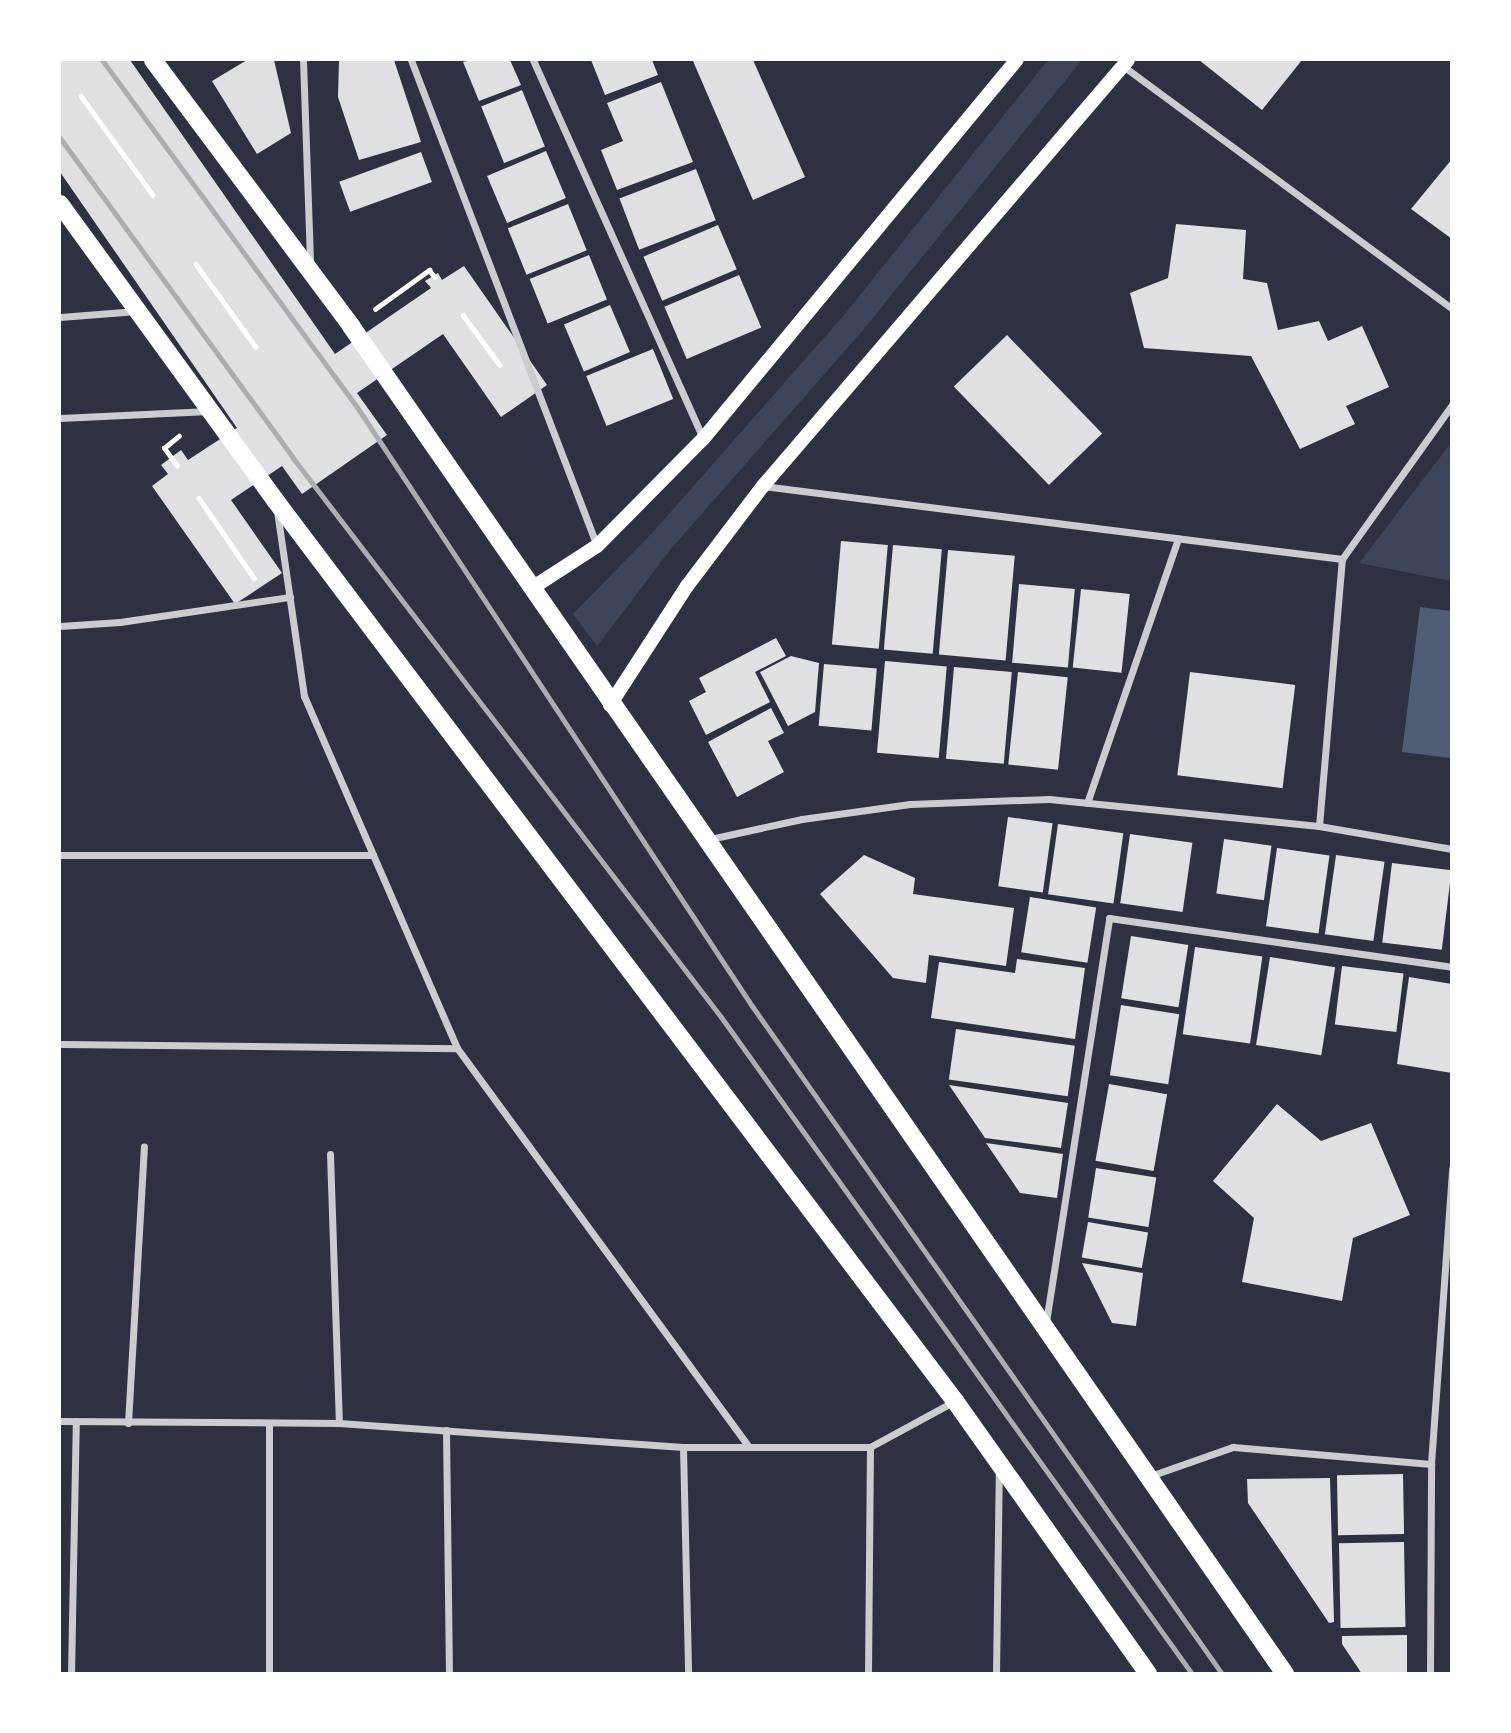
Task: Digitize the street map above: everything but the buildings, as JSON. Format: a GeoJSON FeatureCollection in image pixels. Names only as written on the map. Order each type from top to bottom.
{"type":"FeatureCollection","features":[{"type":"Feature","properties":{"kind":"main road"},"geometry":{"type":"LineString","coordinates":[[153,60],[351,326],[704,841],[1285,1674]]}},
{"type":"Feature","properties":{"kind":"main road"},"geometry":{"type":"LineString","coordinates":[[532,588],[597,545],[703,439],[1016,60]]}},
{"type":"Feature","properties":{"kind":"main road"},"geometry":{"type":"LineString","coordinates":[[610,705],[687,586],[763,485],[1125,63]]}},
{"type":"Feature","properties":{"kind":"main road"},"geometry":{"type":"LineString","coordinates":[[60,204],[275,500],[955,1401],[1148,1674]]}},
{"type":"Feature","properties":{"kind":"street"},"geometry":{"type":"LineString","coordinates":[[303,60],[310,272]]}},
{"type":"Feature","properties":{"kind":"street"},"geometry":{"type":"LineString","coordinates":[[411,60],[597,545]]}},
{"type":"Feature","properties":{"kind":"street"},"geometry":{"type":"LineString","coordinates":[[533,60],[703,439]]}},
{"type":"Feature","properties":{"kind":"street"},"geometry":{"type":"LineString","coordinates":[[1125,63],[1451,309]]}},
{"type":"Feature","properties":{"kind":"street"},"geometry":{"type":"LineString","coordinates":[[60,317],[138,311]]}},
{"type":"Feature","properties":{"kind":"street"},"geometry":{"type":"LineString","coordinates":[[1319,826],[1342,559],[1451,405]]}},
{"type":"Feature","properties":{"kind":"street"},"geometry":{"type":"LineString","coordinates":[[60,418],[211,411]]}},
{"type":"Feature","properties":{"kind":"street"},"geometry":{"type":"LineString","coordinates":[[763,485],[1342,559]]}},
{"type":"Feature","properties":{"kind":"street"},"geometry":{"type":"LineString","coordinates":[[275,500],[304,696],[457,1048],[748,1446]]}},
{"type":"Feature","properties":{"kind":"street"},"geometry":{"type":"LineString","coordinates":[[1087,803],[1178,538]]}},
{"type":"Feature","properties":{"kind":"street"},"geometry":{"type":"LineString","coordinates":[[60,626],[120,622],[290,597]]}},
{"type":"Feature","properties":{"kind":"street"},"geometry":{"type":"LineString","coordinates":[[704,841],[802,819],[910,804],[1049,799],[1319,826],[1451,849]]}},
{"type":"Feature","properties":{"kind":"street"},"geometry":{"type":"LineString","coordinates":[[60,855],[373,855]]}},
{"type":"Feature","properties":{"kind":"street"},"geometry":{"type":"LineString","coordinates":[[1045,1327],[1109,918],[1451,967]]}},
{"type":"Feature","properties":{"kind":"street"},"geometry":{"type":"LineString","coordinates":[[60,1044],[457,1048]]}},
{"type":"Feature","properties":{"kind":"street"},"geometry":{"type":"LineString","coordinates":[[128,1423],[144,1146]]}},
{"type":"Feature","properties":{"kind":"street"},"geometry":{"type":"LineString","coordinates":[[330,1154],[339,1423]]}},
{"type":"Feature","properties":{"kind":"street"},"geometry":{"type":"LineString","coordinates":[[1430,1674],[1430,1464],[1451,1169]]}},
{"type":"Feature","properties":{"kind":"street"},"geometry":{"type":"LineString","coordinates":[[1440,1332],[1451,1333]]}},
{"type":"Feature","properties":{"kind":"street"},"geometry":{"type":"LineString","coordinates":[[60,1421],[339,1423],[683,1447],[870,1447],[955,1401]]}},
{"type":"Feature","properties":{"kind":"street"},"geometry":{"type":"LineString","coordinates":[[71,1674],[76,1421]]}},
{"type":"Feature","properties":{"kind":"street"},"geometry":{"type":"LineString","coordinates":[[269,1423],[269,1674]]}},
{"type":"Feature","properties":{"kind":"street"},"geometry":{"type":"LineString","coordinates":[[446,1430],[449,1674]]}},
{"type":"Feature","properties":{"kind":"street"},"geometry":{"type":"LineString","coordinates":[[683,1447],[688,1674]]}},
{"type":"Feature","properties":{"kind":"street"},"geometry":{"type":"LineString","coordinates":[[868,1674],[870,1447]]}},
{"type":"Feature","properties":{"kind":"street"},"geometry":{"type":"LineString","coordinates":[[1148,1476],[1233,1447],[1430,1464]]}},
{"type":"Feature","properties":{"kind":"street"},"geometry":{"type":"LineString","coordinates":[[996,1674],[1000,1463]]}},
{"type":"Feature","properties":{"kind":"path"},"geometry":{"type":"LineString","coordinates":[[81,96],[153,195]]}},
{"type":"Feature","properties":{"kind":"path"},"geometry":{"type":"LineString","coordinates":[[196,264],[256,347]]}},
{"type":"Feature","properties":{"kind":"path"},"geometry":{"type":"LineString","coordinates":[[351,326],[429,270],[435,277]]}},
{"type":"Feature","properties":{"kind":"path"},"geometry":{"type":"LineString","coordinates":[[463,315],[502,369]]}},
{"type":"Feature","properties":{"kind":"path"},"geometry":{"type":"LineString","coordinates":[[199,498],[260,588]]}},
{"type":"Feature","properties":{"kind":"shaded area"},"geometry":{"type":"Polygon","coordinates":[[[1048,60],[1082,60],[863,330],[671,549],[597,646],[573,614],[653,532],[844,315],[1048,60]]]}},
{"type":"Feature","properties":{"kind":"shaded area"},"geometry":{"type":"Polygon","coordinates":[[[1451,443],[1451,581],[1359,563],[1451,443]]]}},
{"type":"Feature","properties":{"kind":"shaded area"},"geometry":{"type":"Polygon","coordinates":[[[1420,607],[1451,611],[1451,758],[1402,752],[1420,607]]]}},
{"type":"Feature","properties":{"kind":"railway"},"geometry":{"type":"LineString","coordinates":[[102,60],[359,410],[752,1006],[1222,1674]]}},
{"type":"Feature","properties":{"kind":"railway"},"geometry":{"type":"LineString","coordinates":[[60,138],[293,458],[721,1017],[1192,1674]]}}]}
